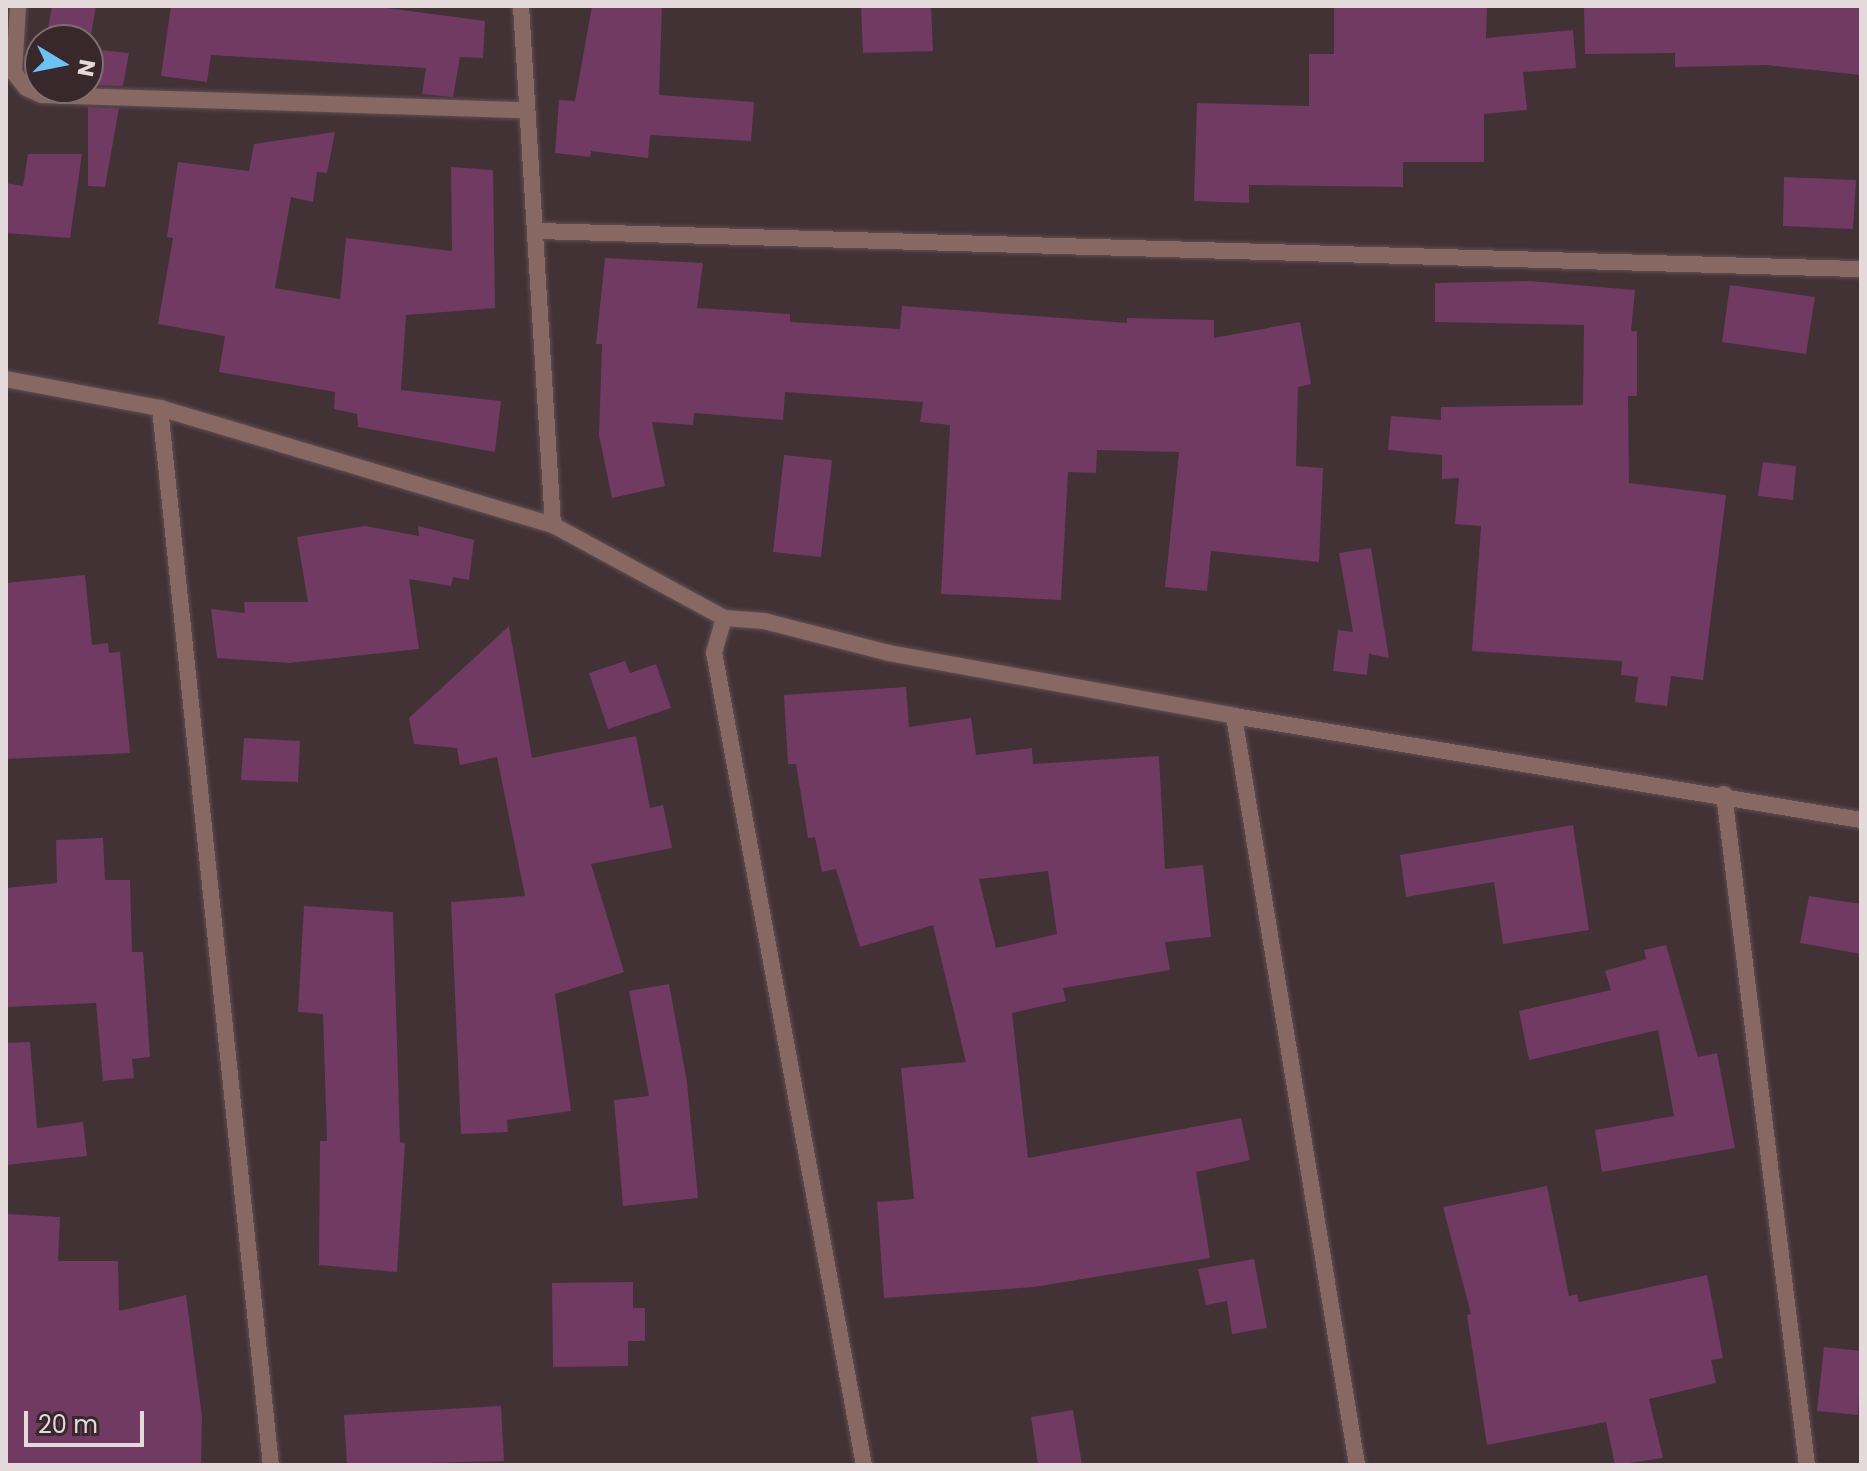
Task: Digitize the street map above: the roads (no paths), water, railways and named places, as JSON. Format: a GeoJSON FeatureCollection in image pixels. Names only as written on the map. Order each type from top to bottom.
{"type":"FeatureCollection","features":[{"type":"Feature","properties":{"kind":"street"},"geometry":{"type":"LineString","coordinates":[[18,6],[14,73],[26,88],[42,95],[525,110]]}},
{"type":"Feature","properties":{"kind":"street"},"geometry":{"type":"LineString","coordinates":[[521,6],[525,110],[538,231],[553,525]]}},
{"type":"Feature","properties":{"kind":"street"},"geometry":{"type":"LineString","coordinates":[[538,231],[1861,269]]}},
{"type":"Feature","properties":{"kind":"street"},"geometry":{"type":"LineString","coordinates":[[6,379],[160,408],[553,525],[724,618],[764,621],[889,653],[1234,716],[1724,794],[1861,820]]}},
{"type":"Feature","properties":{"kind":"street"},"geometry":{"type":"LineString","coordinates":[[160,408],[271,1465]]}},
{"type":"Feature","properties":{"kind":"street"},"geometry":{"type":"LineString","coordinates":[[724,618],[714,652],[864,1465]]}},
{"type":"Feature","properties":{"kind":"street"},"geometry":{"type":"LineString","coordinates":[[1234,716],[1357,1465]]}},
{"type":"Feature","properties":{"kind":"street"},"geometry":{"type":"LineString","coordinates":[[1724,794],[1807,1465]]}}]}
